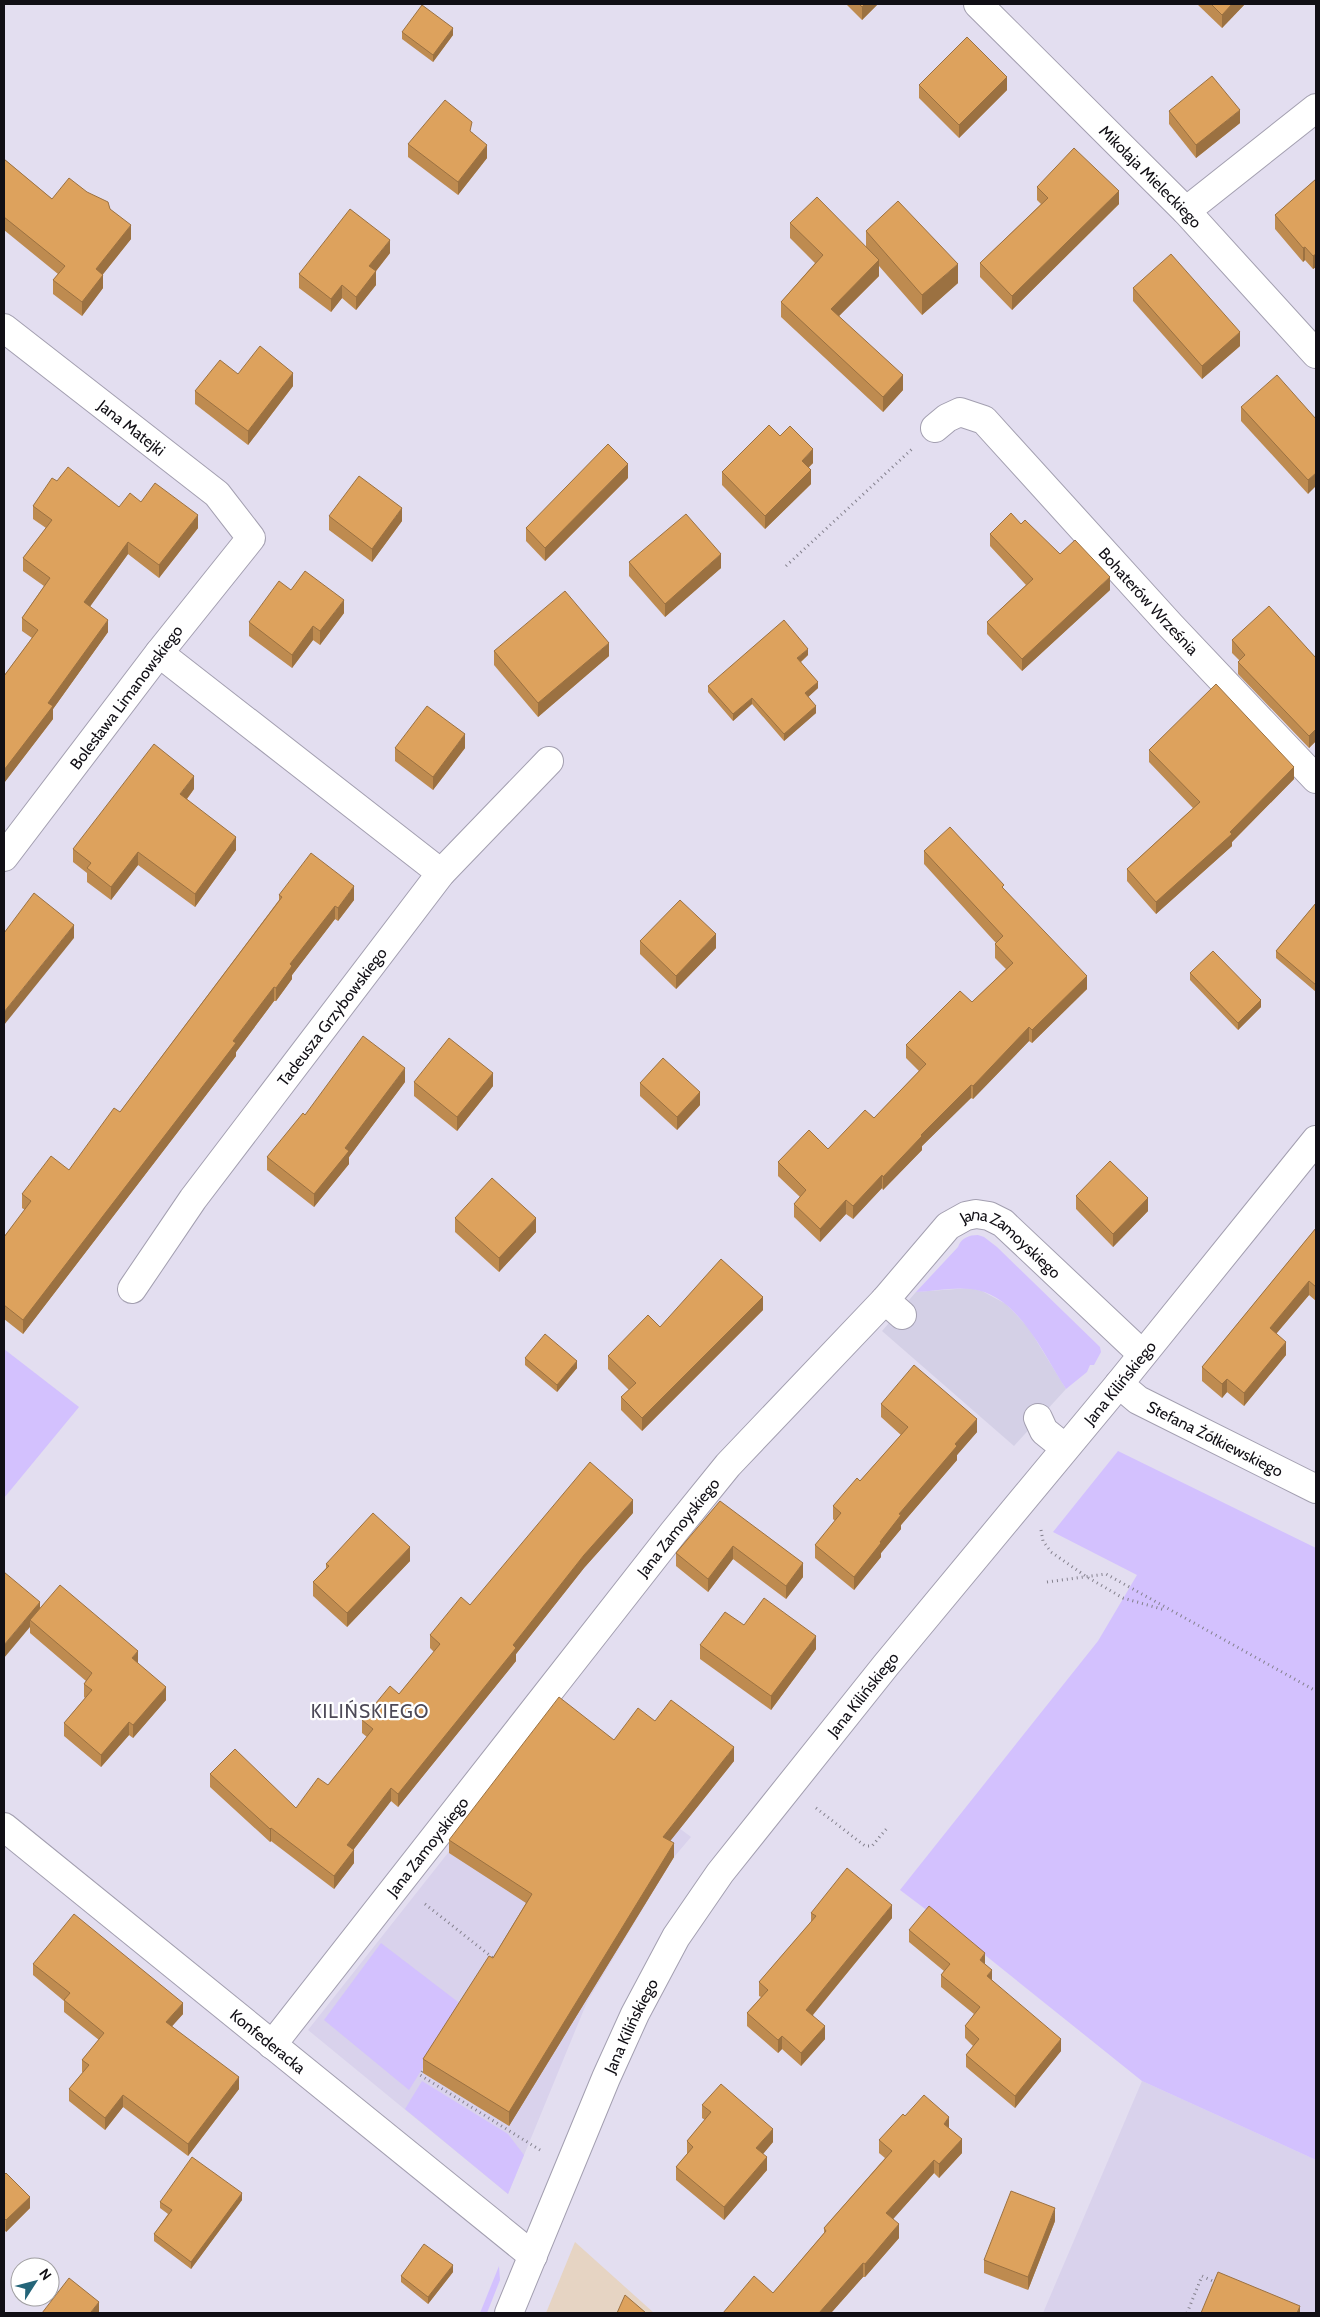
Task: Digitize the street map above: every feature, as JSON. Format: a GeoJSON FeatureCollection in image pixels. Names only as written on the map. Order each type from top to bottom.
{"type":"FeatureCollection","features":[{"type":"Feature","properties":{"kind":"street","name":"Mikołaja Mieleckiego"},"geometry":{"type":"LineString","coordinates":[[978,4],[1186,212],[1316,354]]}},
{"type":"Feature","properties":{"kind":"street"},"geometry":{"type":"LineString","coordinates":[[1186,212],[1316,108]]}},
{"type":"Feature","properties":{"kind":"street","name":"Jana Matejki"},"geometry":{"type":"LineString","coordinates":[[4,328],[218,494],[251,538]]}},
{"type":"Feature","properties":{"kind":"street","name":"Bohaterów Września"},"geometry":{"type":"LineString","coordinates":[[935,428],[947,418],[960,412],[984,420],[1170,626],[1316,779]]}},
{"type":"Feature","properties":{"kind":"street","name":"Bolesława Limanowskiego"},"geometry":{"type":"LineString","coordinates":[[4,857],[159,653],[251,538]]}},
{"type":"Feature","properties":{"kind":"street"},"geometry":{"type":"LineString","coordinates":[[159,653],[441,873]]}},
{"type":"Feature","properties":{"kind":"street","name":"Tadeusza Grzybowskiego"},"geometry":{"type":"LineString","coordinates":[[132,1288],[193,1198],[441,873],[549,761]]}},
{"type":"Feature","properties":{"kind":"street","name":"Jana Kilińskiego"},"geometry":{"type":"LineString","coordinates":[[509,2313],[606,2078],[643,1997],[676,1937],[726,1865],[886,1665],[1119,1384],[1316,1140]]}},
{"type":"Feature","properties":{"kind":"street","name":"Jana Zamoyskiego"},"geometry":{"type":"LineString","coordinates":[[272,2045],[673,1533],[728,1466],[894,1308],[948,1226],[966,1216],[989,1216],[1003,1223],[1142,1354]]}},
{"type":"Feature","properties":{"kind":"street","name":"Stefana Żółkiewskiego"},"geometry":{"type":"LineString","coordinates":[[1119,1384],[1138,1400],[1316,1489]]}},
{"type":"Feature","properties":{"kind":"street"},"geometry":{"type":"LineString","coordinates":[[1038,1418],[1044,1431],[1064,1448]]}},
{"type":"Feature","properties":{"kind":"street","name":"Konfederacka"},"geometry":{"type":"LineString","coordinates":[[4,1827],[533,2256]]}},
{"type":"Feature","properties":{"kind":"path"},"geometry":{"type":"LineString","coordinates":[[786,566],[935,428]]}},
{"type":"Feature","properties":{"kind":"path"},"geometry":{"type":"LineString","coordinates":[[1040,1527],[1043,1541],[1051,1552],[1087,1577],[1123,1598],[1169,1611]]}},
{"type":"Feature","properties":{"kind":"path"},"geometry":{"type":"LineString","coordinates":[[1047,1582],[1106,1574],[1169,1611],[1219,1636],[1316,1691]]}},
{"type":"Feature","properties":{"kind":"path"},"geometry":{"type":"LineString","coordinates":[[809,1803],[865,1846],[872,1846],[888,1827]]}},
{"type":"Feature","properties":{"kind":"path"},"geometry":{"type":"LineString","coordinates":[[398,1883],[500,1962]]}},
{"type":"Feature","properties":{"kind":"path"},"geometry":{"type":"LineString","coordinates":[[488,1967],[493,1958]]}},
{"type":"Feature","properties":{"kind":"path"},"geometry":{"type":"LineString","coordinates":[[425,2066],[420,2075],[540,2150]]}},
{"type":"Feature","properties":{"kind":"path"},"geometry":{"type":"LineString","coordinates":[[1187,2313],[1202,2276],[1220,2284]]}},
{"type":"Feature","properties":{"kind":"shaded area"},"geometry":{"type":"Polygon","coordinates":[[[978,1235],[984,1237],[997,1247],[1100,1347],[1101,1352],[1094,1365],[1090,1365],[1087,1372],[1066,1389],[1028,1328],[1002,1302],[988,1293],[971,1289],[916,1292],[958,1247],[963,1239],[978,1235]]]}},
{"type":"Feature","properties":{"kind":"shaded area"},"geometry":{"type":"Polygon","coordinates":[[[970,1288],[982,1291],[1006,1304],[1028,1327],[1066,1389],[1014,1446],[882,1331],[916,1292],[970,1288]]]}},
{"type":"Feature","properties":{"kind":"shaded area"},"geometry":{"type":"Polygon","coordinates":[[[4,1349],[79,1407],[4,1498],[4,1349]]]}},
{"type":"Feature","properties":{"kind":"shaded area"},"geometry":{"type":"Polygon","coordinates":[[[1118,1451],[1316,1548],[1316,2160],[1142,2081],[965,1939],[900,1890],[1098,1641],[1137,1575],[1053,1532],[1118,1451]]]}},
{"type":"Feature","properties":{"kind":"shaded area"},"geometry":{"type":"Polygon","coordinates":[[[586,1757],[691,1837],[674,1857],[587,2002],[508,2194],[308,2030],[523,1758],[586,1757]]]}},
{"type":"Feature","properties":{"kind":"shaded area"},"geometry":{"type":"Polygon","coordinates":[[[381,1943],[462,2005],[409,2090],[324,2020],[381,1943]]]}},
{"type":"Feature","properties":{"kind":"shaded area"},"geometry":{"type":"Polygon","coordinates":[[[422,2081],[508,2134],[524,2155],[508,2194],[405,2109],[422,2081]]]}},
{"type":"Feature","properties":{"kind":"shaded area"},"geometry":{"type":"Polygon","coordinates":[[[1142,2081],[1316,2160],[1316,2313],[1043,2313],[1142,2081]]]}},
{"type":"Feature","properties":{"kind":"shaded area"},"geometry":{"type":"Polygon","coordinates":[[[575,2242],[654,2313],[546,2313],[575,2242]]]}},
{"type":"Feature","properties":{"kind":"shaded area"},"geometry":{"type":"Polygon","coordinates":[[[499,2266],[500,2280],[487,2313],[480,2313],[499,2266]]]}},
{"type":"Feature","properties":{"kind":"building"},"geometry":{"type":"Polygon","coordinates":[[[1211,4],[1232,4],[1222,15],[1211,4]]]}},
{"type":"Feature","properties":{"kind":"building"},"geometry":{"type":"Polygon","coordinates":[[[422,5],[453,28],[433,55],[402,32],[422,5]]]}},
{"type":"Feature","properties":{"kind":"building"},"geometry":{"type":"Polygon","coordinates":[[[967,37],[1007,77],[959,125],[919,85],[967,37]]]}},
{"type":"Feature","properties":{"kind":"building"},"geometry":{"type":"Polygon","coordinates":[[[1212,76],[1240,110],[1196,145],[1169,111],[1212,76]]]}},
{"type":"Feature","properties":{"kind":"building"},"geometry":{"type":"Polygon","coordinates":[[[445,100],[472,122],[470,131],[487,145],[458,182],[408,144],[445,100]]]}},
{"type":"Feature","properties":{"kind":"building"},"geometry":{"type":"Polygon","coordinates":[[[1074,148],[1119,191],[1012,296],[980,263],[1048,198],[1037,187],[1074,148]]]}},
{"type":"Feature","properties":{"kind":"building"},"geometry":{"type":"Polygon","coordinates":[[[4,159],[52,199],[69,178],[87,192],[108,202],[110,209],[131,225],[96,269],[103,275],[82,302],[53,280],[65,266],[4,217],[4,159]]]}},
{"type":"Feature","properties":{"kind":"building"},"geometry":{"type":"Polygon","coordinates":[[[1316,179],[1316,254],[1313,256],[1305,247],[1303,248],[1275,215],[1316,179]]]}},
{"type":"Feature","properties":{"kind":"building"},"geometry":{"type":"Polygon","coordinates":[[[817,197],[879,260],[831,309],[903,375],[883,397],[781,302],[823,255],[790,223],[817,197]]]}},
{"type":"Feature","properties":{"kind":"building"},"geometry":{"type":"Polygon","coordinates":[[[898,201],[958,264],[922,295],[866,231],[898,201]]]}},
{"type":"Feature","properties":{"kind":"building"},"geometry":{"type":"Polygon","coordinates":[[[350,209],[390,240],[369,266],[376,271],[356,297],[342,285],[331,299],[299,274],[350,209]]]}},
{"type":"Feature","properties":{"kind":"building"},"geometry":{"type":"Polygon","coordinates":[[[1171,254],[1240,332],[1202,366],[1133,288],[1171,254]]]}},
{"type":"Feature","properties":{"kind":"building"},"geometry":{"type":"Polygon","coordinates":[[[260,346],[293,373],[248,431],[195,391],[220,360],[238,374],[260,346]]]}},
{"type":"Feature","properties":{"kind":"building"},"geometry":{"type":"Polygon","coordinates":[[[1277,375],[1316,419],[1316,473],[1308,480],[1241,407],[1277,375]]]}},
{"type":"Feature","properties":{"kind":"building"},"geometry":{"type":"Polygon","coordinates":[[[769,425],[780,436],[790,426],[813,449],[802,461],[811,470],[765,516],[722,472],[769,425]]]}},
{"type":"Feature","properties":{"kind":"building"},"geometry":{"type":"Polygon","coordinates":[[[608,444],[628,464],[545,548],[526,528],[608,444]]]}},
{"type":"Feature","properties":{"kind":"building"},"geometry":{"type":"Polygon","coordinates":[[[68,467],[119,507],[130,493],[141,502],[155,483],[198,515],[159,565],[128,542],[84,602],[108,620],[48,703],[53,706],[4,770],[4,676],[38,630],[22,618],[50,578],[23,558],[52,520],[33,506],[52,478],[57,481],[68,467]]]}},
{"type":"Feature","properties":{"kind":"building"},"geometry":{"type":"Polygon","coordinates":[[[359,476],[402,508],[372,549],[329,516],[359,476]]]}},
{"type":"Feature","properties":{"kind":"building"},"geometry":{"type":"Polygon","coordinates":[[[1011,513],[1021,524],[1025,520],[1060,554],[1075,540],[1110,577],[1022,659],[987,622],[1033,579],[990,534],[1011,513]]]}},
{"type":"Feature","properties":{"kind":"building"},"geometry":{"type":"Polygon","coordinates":[[[686,514],[721,554],[665,604],[629,562],[686,514]]]}},
{"type":"Feature","properties":{"kind":"building"},"geometry":{"type":"Polygon","coordinates":[[[305,571],[344,600],[320,631],[313,626],[292,655],[249,622],[279,581],[291,590],[305,571]]]}},
{"type":"Feature","properties":{"kind":"building"},"geometry":{"type":"Polygon","coordinates":[[[565,591],[609,643],[538,703],[494,651],[565,591]]]}},
{"type":"Feature","properties":{"kind":"building"},"geometry":{"type":"Polygon","coordinates":[[[1269,606],[1316,658],[1316,729],[1309,736],[1238,662],[1245,655],[1232,640],[1269,606]]]}},
{"type":"Feature","properties":{"kind":"building"},"geometry":{"type":"Polygon","coordinates":[[[784,620],[808,649],[797,658],[818,682],[805,693],[816,706],[784,734],[752,698],[733,714],[708,686],[784,620]]]}},
{"type":"Feature","properties":{"kind":"building"},"geometry":{"type":"Polygon","coordinates":[[[1216,684],[1294,767],[1230,832],[1232,834],[1156,902],[1127,869],[1200,802],[1149,750],[1216,684]]]}},
{"type":"Feature","properties":{"kind":"building"},"geometry":{"type":"Polygon","coordinates":[[[427,706],[465,734],[433,777],[395,748],[427,706]]]}},
{"type":"Feature","properties":{"kind":"building"},"geometry":{"type":"Polygon","coordinates":[[[154,744],[194,776],[180,794],[236,837],[195,894],[138,852],[111,887],[87,868],[91,863],[73,849],[154,744]]]}},
{"type":"Feature","properties":{"kind":"building"},"geometry":{"type":"Polygon","coordinates":[[[950,827],[1004,885],[1002,887],[1087,976],[1032,1030],[1029,1027],[853,1206],[846,1200],[820,1229],[794,1204],[806,1190],[778,1162],[809,1130],[828,1149],[865,1110],[874,1118],[926,1064],[906,1045],[960,991],[972,1002],[1013,963],[995,944],[1003,936],[924,851],[950,827]]]}},
{"type":"Feature","properties":{"kind":"building"},"geometry":{"type":"Polygon","coordinates":[[[311,853],[354,886],[338,908],[335,906],[290,964],[292,966],[276,988],[274,987],[233,1041],[236,1043],[23,1320],[4,1305],[4,1237],[31,1201],[22,1194],[51,1156],[69,1170],[114,1108],[120,1112],[282,897],[279,895],[311,853]]]}},
{"type":"Feature","properties":{"kind":"building"},"geometry":{"type":"Polygon","coordinates":[[[34,893],[74,925],[4,1012],[4,933],[34,893]]]}},
{"type":"Feature","properties":{"kind":"building"},"geometry":{"type":"Polygon","coordinates":[[[680,900],[716,934],[676,976],[640,941],[680,900]]]}},
{"type":"Feature","properties":{"kind":"building"},"geometry":{"type":"Polygon","coordinates":[[[1316,903],[1316,985],[1276,951],[1316,903]]]}},
{"type":"Feature","properties":{"kind":"building"},"geometry":{"type":"Polygon","coordinates":[[[1213,951],[1261,1000],[1238,1023],[1190,973],[1213,951]]]}},
{"type":"Feature","properties":{"kind":"building"},"geometry":{"type":"Polygon","coordinates":[[[363,1036],[405,1068],[345,1148],[349,1151],[314,1194],[267,1157],[303,1113],[305,1115],[363,1036]]]}},
{"type":"Feature","properties":{"kind":"building"},"geometry":{"type":"Polygon","coordinates":[[[449,1038],[493,1073],[457,1117],[414,1082],[449,1038]]]}},
{"type":"Feature","properties":{"kind":"building"},"geometry":{"type":"Polygon","coordinates":[[[663,1058],[700,1092],[677,1117],[640,1083],[663,1058]]]}},
{"type":"Feature","properties":{"kind":"building"},"geometry":{"type":"Polygon","coordinates":[[[1110,1161],[1148,1198],[1113,1234],[1076,1196],[1110,1161]]]}},
{"type":"Feature","properties":{"kind":"building"},"geometry":{"type":"Polygon","coordinates":[[[492,1178],[536,1218],[499,1258],[455,1218],[492,1178]]]}},
{"type":"Feature","properties":{"kind":"building"},"geometry":{"type":"Polygon","coordinates":[[[1316,1228],[1316,1287],[1309,1281],[1270,1328],[1286,1342],[1244,1393],[1227,1379],[1222,1384],[1202,1367],[1316,1228]]]}},
{"type":"Feature","properties":{"kind":"building"},"geometry":{"type":"Polygon","coordinates":[[[721,1259],[763,1297],[642,1418],[621,1397],[636,1383],[608,1356],[648,1315],[660,1327],[721,1259]]]}},
{"type":"Feature","properties":{"kind":"building"},"geometry":{"type":"Polygon","coordinates":[[[545,1334],[577,1361],[557,1385],[525,1358],[545,1334]]]}},
{"type":"Feature","properties":{"kind":"building"},"geometry":{"type":"Polygon","coordinates":[[[914,1365],[977,1419],[955,1444],[957,1446],[899,1514],[901,1515],[854,1577],[815,1545],[841,1513],[833,1506],[857,1478],[860,1481],[908,1427],[881,1404],[914,1365]]]}},
{"type":"Feature","properties":{"kind":"building"},"geometry":{"type":"Polygon","coordinates":[[[590,1462],[633,1500],[584,1555],[513,1645],[516,1648],[398,1794],[391,1788],[347,1845],[354,1850],[334,1876],[270,1829],[210,1774],[235,1749],[296,1808],[318,1778],[328,1785],[373,1729],[362,1720],[390,1686],[399,1694],[440,1644],[430,1635],[461,1597],[470,1605],[590,1462]]]}},
{"type":"Feature","properties":{"kind":"building"},"geometry":{"type":"Polygon","coordinates":[[[720,1501],[803,1563],[786,1586],[733,1546],[708,1579],[676,1553],[720,1501]]]}},
{"type":"Feature","properties":{"kind":"building"},"geometry":{"type":"Polygon","coordinates":[[[373,1513],[410,1547],[347,1613],[313,1582],[329,1566],[326,1564],[373,1513]]]}},
{"type":"Feature","properties":{"kind":"building"},"geometry":{"type":"Polygon","coordinates":[[[4,1572],[40,1602],[4,1645],[4,1572]]]}},
{"type":"Feature","properties":{"kind":"building"},"geometry":{"type":"Polygon","coordinates":[[[60,1585],[138,1651],[132,1658],[166,1687],[133,1725],[129,1722],[101,1755],[64,1723],[92,1690],[84,1684],[92,1673],[30,1620],[60,1585]]]}},
{"type":"Feature","properties":{"kind":"building"},"geometry":{"type":"Polygon","coordinates":[[[764,1598],[816,1636],[771,1696],[700,1645],[725,1612],[744,1625],[764,1598]]]}},
{"type":"Feature","properties":{"kind":"building"},"geometry":{"type":"Polygon","coordinates":[[[559,1697],[614,1740],[638,1708],[655,1721],[671,1700],[734,1747],[663,1837],[674,1843],[509,2112],[423,2059],[489,1956],[493,1958],[532,1894],[449,1840],[559,1697]]]}},
{"type":"Feature","properties":{"kind":"building"},"geometry":{"type":"Polygon","coordinates":[[[847,1868],[892,1905],[806,2010],[825,2026],[801,2053],[782,2036],[778,2040],[747,2013],[768,1990],[759,1982],[816,1916],[811,1913],[847,1868]]]}},
{"type":"Feature","properties":{"kind":"building"},"geometry":{"type":"Polygon","coordinates":[[[929,1906],[985,1953],[980,1960],[992,1970],[987,1976],[1061,2039],[1015,2096],[966,2055],[979,2039],[965,2026],[980,2007],[941,1975],[950,1964],[909,1930],[929,1906]]]}},
{"type":"Feature","properties":{"kind":"building"},"geometry":{"type":"Polygon","coordinates":[[[74,1914],[183,2003],[166,2022],[239,2077],[188,2144],[123,2095],[105,2118],[69,2089],[89,2065],[82,2060],[104,2033],[64,2000],[70,1993],[33,1964],[74,1914]]]}},
{"type":"Feature","properties":{"kind":"building"},"geometry":{"type":"Polygon","coordinates":[[[721,2084],[773,2129],[756,2148],[767,2157],[724,2207],[676,2167],[693,2147],[687,2141],[711,2112],[702,2105],[721,2084]]]}},
{"type":"Feature","properties":{"kind":"building"},"geometry":{"type":"Polygon","coordinates":[[[924,2095],[949,2117],[944,2124],[962,2139],[939,2164],[934,2160],[886,2213],[899,2224],[865,2264],[863,2263],[819,2313],[723,2313],[754,2276],[773,2293],[826,2231],[824,2228],[892,2151],[879,2140],[924,2095]]]}},
{"type":"Feature","properties":{"kind":"building"},"geometry":{"type":"Polygon","coordinates":[[[192,2157],[242,2193],[191,2262],[154,2234],[172,2210],[160,2202],[192,2157]]]}},
{"type":"Feature","properties":{"kind":"building"},"geometry":{"type":"Polygon","coordinates":[[[6,2173],[30,2197],[6,2220],[4,2218],[4,2175],[6,2173]]]}},
{"type":"Feature","properties":{"kind":"building"},"geometry":{"type":"Polygon","coordinates":[[[1011,2191],[1055,2208],[1028,2277],[984,2260],[1011,2191]]]}},
{"type":"Feature","properties":{"kind":"building"},"geometry":{"type":"Polygon","coordinates":[[[424,2244],[453,2265],[428,2297],[401,2276],[424,2244]]]}},
{"type":"Feature","properties":{"kind":"building"},"geometry":{"type":"Polygon","coordinates":[[[1218,2272],[1300,2306],[1297,2313],[1201,2313],[1218,2272]]]}},
{"type":"Feature","properties":{"kind":"building"},"geometry":{"type":"Polygon","coordinates":[[[69,2278],[99,2302],[91,2312],[93,2313],[42,2313],[47,2307],[60,2307],[60,2290],[69,2278]]]}},
{"type":"Feature","properties":{"kind":"building"},"geometry":{"type":"Polygon","coordinates":[[[625,2295],[646,2313],[617,2313],[625,2295]]]}},
{"type":"Feature","properties":{"kind":"district","name":"KILIŃSKIEGO"},"geometry":{"type":"Point","coordinates":[370,1711]}}]}
